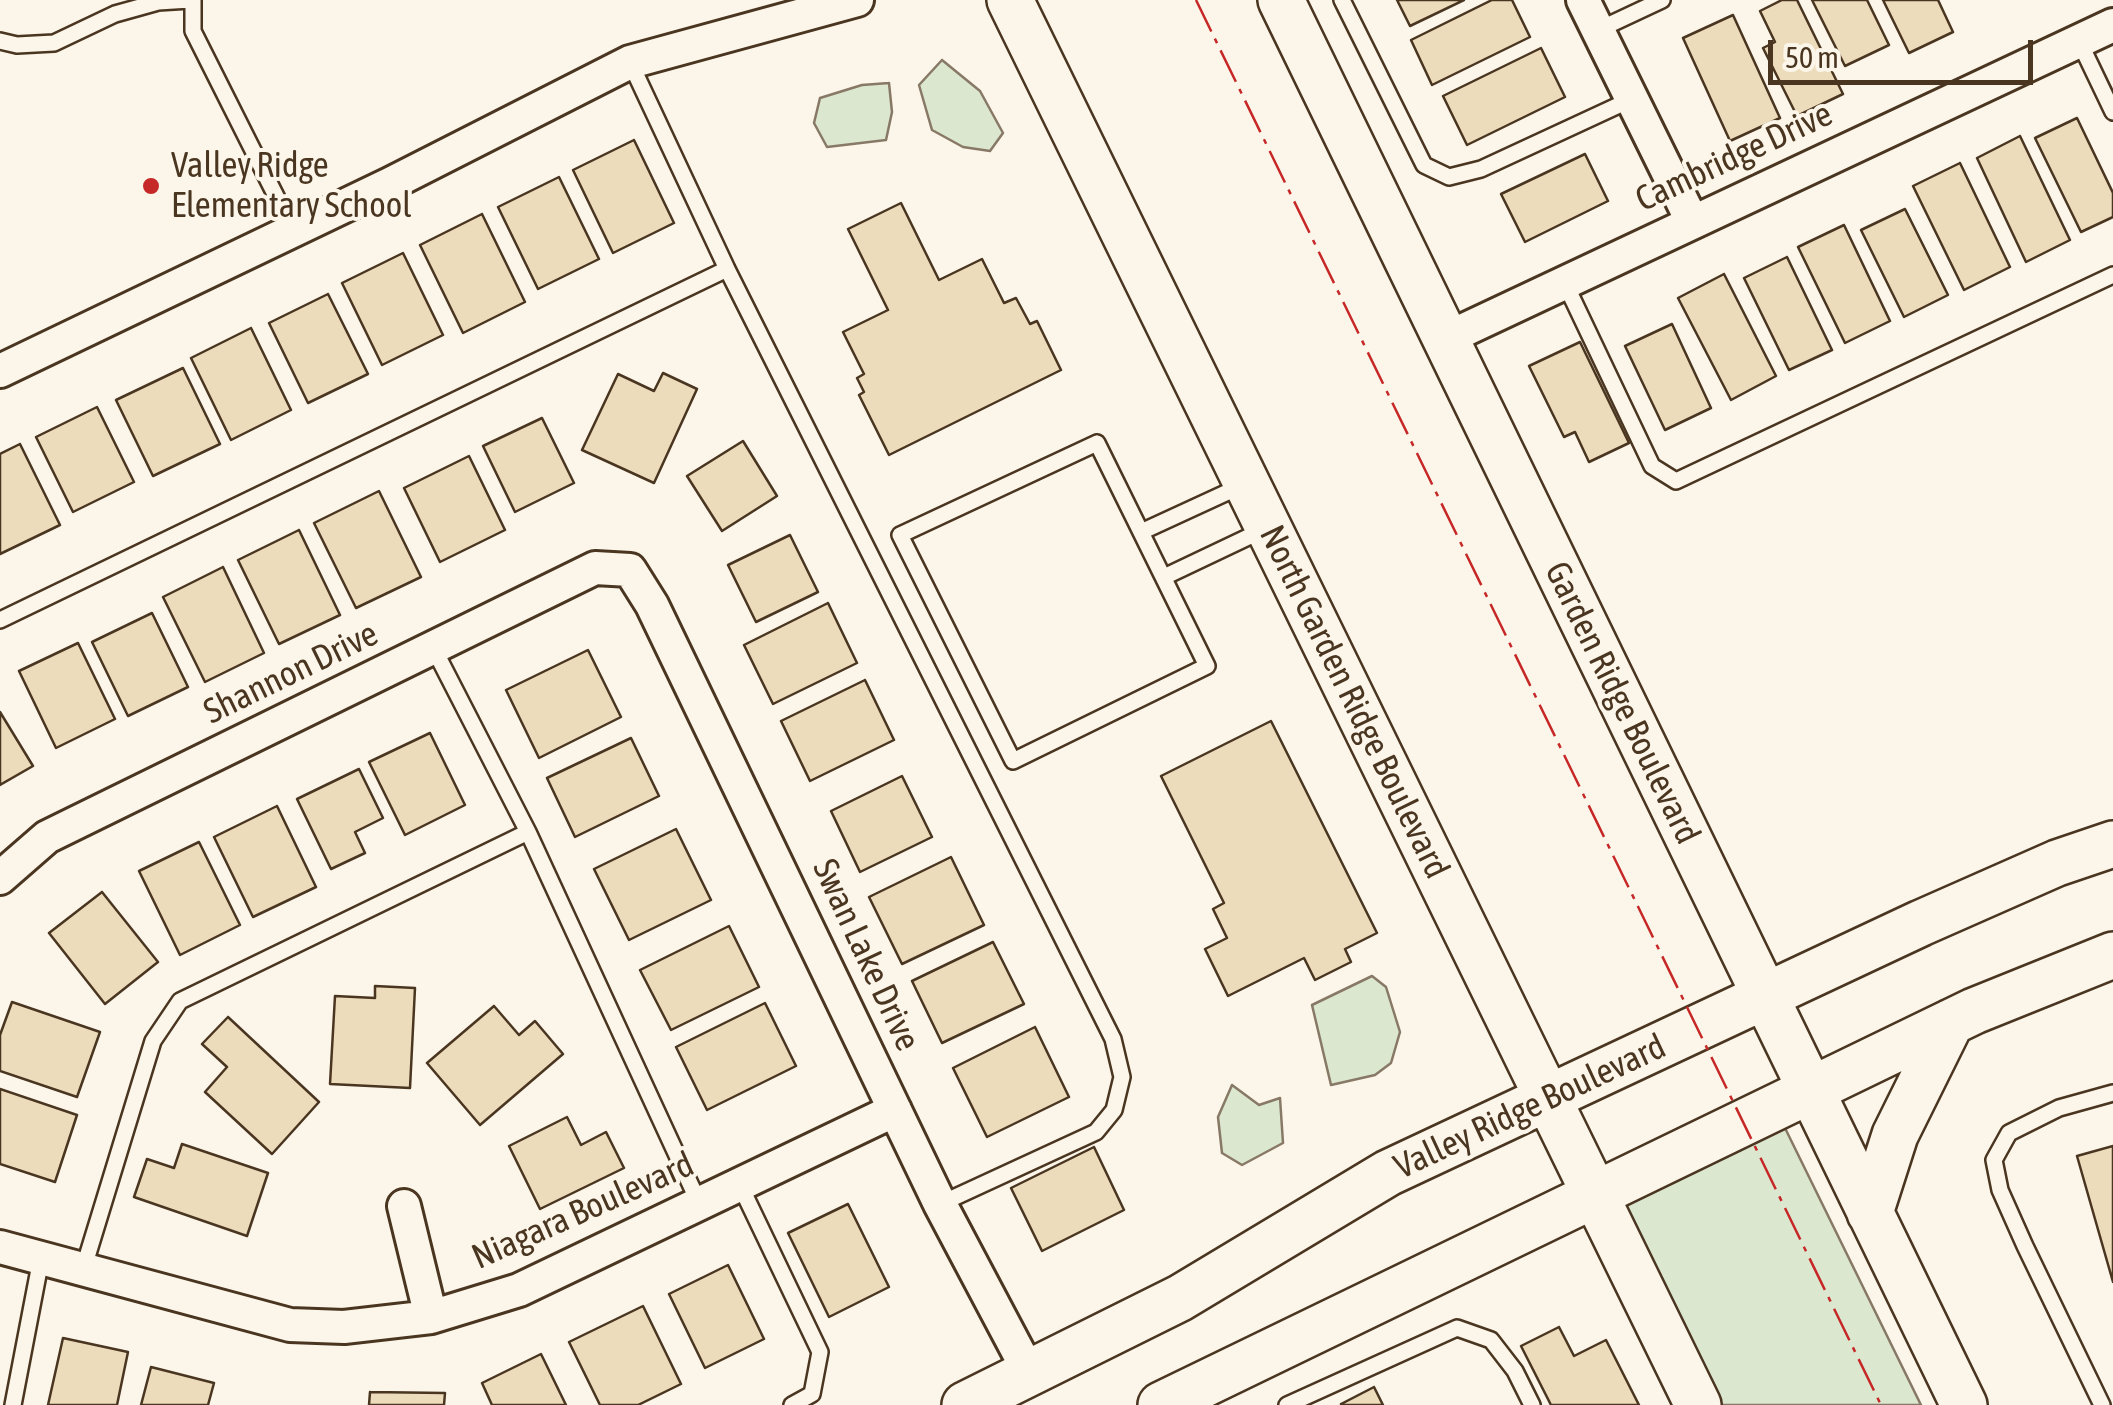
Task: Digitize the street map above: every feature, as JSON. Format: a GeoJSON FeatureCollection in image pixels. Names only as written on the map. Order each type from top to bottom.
{"type":"FeatureCollection","features":[{"type":"Feature","properties":{"kind":"main road","name":"North Garden Ridge Boulevard"},"geometry":{"type":"LineString","coordinates":[[1010,0],[1698,1405]]}},
{"type":"Feature","properties":{"kind":"main road","name":"Garden Ridge Boulevard"},"geometry":{"type":"LineString","coordinates":[[1280,0],[1964,1405]]}},
{"type":"Feature","properties":{"kind":"main road","name":"Valley Ridge Boulevard"},"geometry":{"type":"LineString","coordinates":[[965,1405],[1038,1389],[1388,1173],[1546,1096],[2057,863],[2113,844]]}},
{"type":"Feature","properties":{"kind":"main road"},"geometry":{"type":"LineString","coordinates":[[1160,1405],[1952,1022],[2113,956]]}},
{"type":"Feature","properties":{"kind":"main road"},"geometry":{"type":"LineString","coordinates":[[1870,1213],[1895,1135],[1952,1022]]}},
{"type":"Feature","properties":{"kind":"street"},"geometry":{"type":"LineString","coordinates":[[0,371],[630,62],[784,10],[856,0]]}},
{"type":"Feature","properties":{"kind":"street"},"geometry":{"type":"LineString","coordinates":[[1582,0],[1692,221]]}},
{"type":"Feature","properties":{"kind":"street","name":"Cambridge Drive"},"geometry":{"type":"LineString","coordinates":[[1445,338],[2113,25]]}},
{"type":"Feature","properties":{"kind":"street","name":"Shannon Drive"},"geometry":{"type":"LineString","coordinates":[[0,878],[47,837],[595,568],[630,570]]}},
{"type":"Feature","properties":{"kind":"street","name":"Swan Lake Drive"},"geometry":{"type":"LineString","coordinates":[[630,570],[652,605],[736,775],[940,1204],[1038,1389]]}},
{"type":"Feature","properties":{"kind":"street","name":"Niagara Boulevard"},"geometry":{"type":"LineString","coordinates":[[0,1247],[290,1325],[344,1327],[431,1317],[518,1290],[895,1110]]}},
{"type":"Feature","properties":{"kind":"street"},"geometry":{"type":"LineString","coordinates":[[404,1206],[431,1317]]}},
{"type":"Feature","properties":{"kind":"lane"},"geometry":{"type":"LineString","coordinates":[[0,41],[54,44],[115,14],[158,2],[192,0],[193,31],[292,228]]}},
{"type":"Feature","properties":{"kind":"lane"},"geometry":{"type":"LineString","coordinates":[[1342,0],[1424,165],[1450,177],[1481,169],[1632,99]]}},
{"type":"Feature","properties":{"kind":"lane"},"geometry":{"type":"LineString","coordinates":[[1598,30],[1662,0]]}},
{"type":"Feature","properties":{"kind":"lane"},"geometry":{"type":"LineString","coordinates":[[2079,41],[2113,112]]}},
{"type":"Feature","properties":{"kind":"lane"},"geometry":{"type":"LineString","coordinates":[[630,62],[727,269],[1112,1039],[1122,1078],[1114,1110],[1096,1132],[940,1204]]}},
{"type":"Feature","properties":{"kind":"lane"},"geometry":{"type":"LineString","coordinates":[[0,620],[727,269]]}},
{"type":"Feature","properties":{"kind":"lane"},"geometry":{"type":"LineString","coordinates":[[1564,281],[1652,466],[1676,480],[2113,275]]}},
{"type":"Feature","properties":{"kind":"lane"},"geometry":{"type":"LineString","coordinates":[[1097,444],[1164,577],[1208,666],[1013,761],[900,535],[1097,444]]}},
{"type":"Feature","properties":{"kind":"lane"},"geometry":{"type":"LineString","coordinates":[[1142,532],[1246,483]]}},
{"type":"Feature","properties":{"kind":"lane"},"geometry":{"type":"LineString","coordinates":[[1164,577],[1268,528]]}},
{"type":"Feature","properties":{"kind":"lane"},"geometry":{"type":"LineString","coordinates":[[433,648],[528,832],[699,1202]]}},
{"type":"Feature","properties":{"kind":"lane"},"geometry":{"type":"LineString","coordinates":[[83,1270],[153,1041],[180,1002],[528,832]]}},
{"type":"Feature","properties":{"kind":"lane"},"geometry":{"type":"LineString","coordinates":[[2102,1405],[2012,1218],[1994,1160],[2008,1132],[2059,1108],[2113,1094]]}},
{"type":"Feature","properties":{"kind":"lane"},"geometry":{"type":"LineString","coordinates":[[740,1184],[820,1352],[812,1394],[792,1405]]}},
{"type":"Feature","properties":{"kind":"lane"},"geometry":{"type":"LineString","coordinates":[[13,1405],[41,1259]]}},
{"type":"Feature","properties":{"kind":"lane"},"geometry":{"type":"LineString","coordinates":[[1287,1405],[1457,1328],[1491,1340],[1515,1371],[1532,1405]]}},
{"type":"Feature","properties":{"kind":"green space"},"geometry":{"type":"Polygon","coordinates":[[[942,60],[980,91],[1003,133],[990,151],[963,147],[932,130],[919,85],[942,60]]]}},
{"type":"Feature","properties":{"kind":"green space"},"geometry":{"type":"Polygon","coordinates":[[[889,83],[892,112],[886,140],[827,147],[814,123],[820,98],[862,85],[889,83]]]}},
{"type":"Feature","properties":{"kind":"green space"},"geometry":{"type":"Polygon","coordinates":[[[1372,976],[1386,987],[1400,1032],[1391,1063],[1375,1075],[1331,1085],[1312,1005],[1372,976]]]}},
{"type":"Feature","properties":{"kind":"green space"},"geometry":{"type":"Polygon","coordinates":[[[1232,1085],[1259,1105],[1280,1098],[1283,1143],[1242,1165],[1222,1153],[1218,1117],[1232,1085]]]}},
{"type":"Feature","properties":{"kind":"green space"},"geometry":{"type":"Polygon","coordinates":[[[1784,1126],[1921,1405],[1717,1405],[1619,1207],[1784,1126]]]}},
{"type":"Feature","properties":{"kind":"building"},"geometry":{"type":"Polygon","coordinates":[[[1397,0],[1464,0],[1410,26],[1397,0]]]}},
{"type":"Feature","properties":{"kind":"building"},"geometry":{"type":"Polygon","coordinates":[[[1492,0],[1512,0],[1530,37],[1432,85],[1411,40],[1492,0]]]}},
{"type":"Feature","properties":{"kind":"building"},"geometry":{"type":"Polygon","coordinates":[[[1782,0],[1797,0],[1843,94],[1797,116],[1763,48],[1775,42],[1760,11],[1782,0]]]}},
{"type":"Feature","properties":{"kind":"building"},"geometry":{"type":"Polygon","coordinates":[[[1812,0],[1867,0],[1889,45],[1845,66],[1812,0]]]}},
{"type":"Feature","properties":{"kind":"building"},"geometry":{"type":"Polygon","coordinates":[[[1883,0],[1938,0],[1953,32],[1909,53],[1883,0]]]}},
{"type":"Feature","properties":{"kind":"building"},"geometry":{"type":"Polygon","coordinates":[[[1733,15],[1780,118],[1730,141],[1683,38],[1733,15]]]}},
{"type":"Feature","properties":{"kind":"building"},"geometry":{"type":"Polygon","coordinates":[[[1541,48],[1565,97],[1467,145],[1443,96],[1541,48]]]}},
{"type":"Feature","properties":{"kind":"building"},"geometry":{"type":"Polygon","coordinates":[[[2077,118],[2113,193],[2113,217],[2081,232],[2035,138],[2077,118]]]}},
{"type":"Feature","properties":{"kind":"building"},"geometry":{"type":"Polygon","coordinates":[[[2020,136],[2070,240],[2026,262],[1977,158],[2020,136]]]}},
{"type":"Feature","properties":{"kind":"building"},"geometry":{"type":"Polygon","coordinates":[[[634,140],[674,223],[613,253],[573,170],[634,140]]]}},
{"type":"Feature","properties":{"kind":"building"},"geometry":{"type":"Polygon","coordinates":[[[1585,154],[1608,201],[1525,242],[1501,194],[1585,154]]]}},
{"type":"Feature","properties":{"kind":"building"},"geometry":{"type":"Polygon","coordinates":[[[1960,163],[2010,267],[1964,290],[1913,186],[1960,163]]]}},
{"type":"Feature","properties":{"kind":"building"},"geometry":{"type":"Polygon","coordinates":[[[559,177],[599,259],[538,289],[498,207],[559,177]]]}},
{"type":"Feature","properties":{"kind":"building"},"geometry":{"type":"Polygon","coordinates":[[[901,203],[939,280],[982,259],[1004,303],[1016,298],[1030,324],[1037,321],[1061,370],[889,455],[859,395],[864,392],[857,378],[864,374],[843,332],[888,310],[848,229],[901,203]]]}},
{"type":"Feature","properties":{"kind":"building"},"geometry":{"type":"Polygon","coordinates":[[[1905,209],[1948,295],[1904,317],[1861,230],[1905,209]]]}},
{"type":"Feature","properties":{"kind":"building"},"geometry":{"type":"Polygon","coordinates":[[[482,214],[525,302],[463,333],[420,245],[482,214]]]}},
{"type":"Feature","properties":{"kind":"building"},"geometry":{"type":"Polygon","coordinates":[[[1844,225],[1890,321],[1845,343],[1798,247],[1844,225]]]}},
{"type":"Feature","properties":{"kind":"building"},"geometry":{"type":"Polygon","coordinates":[[[403,253],[443,335],[382,365],[342,283],[403,253]]]}},
{"type":"Feature","properties":{"kind":"building"},"geometry":{"type":"Polygon","coordinates":[[[1787,257],[1832,350],[1789,370],[1744,278],[1787,257]]]}},
{"type":"Feature","properties":{"kind":"building"},"geometry":{"type":"Polygon","coordinates":[[[1724,274],[1776,376],[1731,400],[1678,298],[1724,274]]]}},
{"type":"Feature","properties":{"kind":"building"},"geometry":{"type":"Polygon","coordinates":[[[328,294],[368,374],[308,403],[269,323],[328,294]]]}},
{"type":"Feature","properties":{"kind":"building"},"geometry":{"type":"Polygon","coordinates":[[[1672,324],[1711,408],[1665,430],[1625,346],[1672,324]]]}},
{"type":"Feature","properties":{"kind":"building"},"geometry":{"type":"Polygon","coordinates":[[[251,328],[291,410],[231,440],[191,358],[251,328]]]}},
{"type":"Feature","properties":{"kind":"building"},"geometry":{"type":"Polygon","coordinates":[[[1580,342],[1629,443],[1589,462],[1575,432],[1564,437],[1529,366],[1580,342]]]}},
{"type":"Feature","properties":{"kind":"building"},"geometry":{"type":"Polygon","coordinates":[[[183,368],[220,444],[153,476],[116,400],[183,368]]]}},
{"type":"Feature","properties":{"kind":"building"},"geometry":{"type":"Polygon","coordinates":[[[663,373],[697,389],[654,483],[582,450],[618,374],[654,391],[663,373]]]}},
{"type":"Feature","properties":{"kind":"building"},"geometry":{"type":"Polygon","coordinates":[[[97,407],[134,482],[73,512],[36,437],[97,407]]]}},
{"type":"Feature","properties":{"kind":"building"},"geometry":{"type":"Polygon","coordinates":[[[542,418],[574,483],[515,512],[483,446],[542,418]]]}},
{"type":"Feature","properties":{"kind":"building"},"geometry":{"type":"Polygon","coordinates":[[[743,441],[777,496],[722,531],[687,476],[743,441]]]}},
{"type":"Feature","properties":{"kind":"building"},"geometry":{"type":"Polygon","coordinates":[[[20,444],[60,525],[0,554],[0,454],[20,444]]]}},
{"type":"Feature","properties":{"kind":"building"},"geometry":{"type":"Polygon","coordinates":[[[469,456],[505,530],[440,562],[404,488],[469,456]]]}},
{"type":"Feature","properties":{"kind":"building"},"geometry":{"type":"Polygon","coordinates":[[[379,491],[421,577],[356,608],[314,523],[379,491]]]}},
{"type":"Feature","properties":{"kind":"building"},"geometry":{"type":"Polygon","coordinates":[[[299,530],[340,615],[279,644],[238,560],[299,530]]]}},
{"type":"Feature","properties":{"kind":"building"},"geometry":{"type":"Polygon","coordinates":[[[790,535],[818,592],[756,622],[728,565],[790,535]]]}},
{"type":"Feature","properties":{"kind":"building"},"geometry":{"type":"Polygon","coordinates":[[[223,567],[264,653],[205,682],[163,597],[223,567]]]}},
{"type":"Feature","properties":{"kind":"building"},"geometry":{"type":"Polygon","coordinates":[[[828,603],[857,663],[773,704],[744,645],[828,603]]]}},
{"type":"Feature","properties":{"kind":"building"},"geometry":{"type":"Polygon","coordinates":[[[152,613],[188,687],[128,716],[92,642],[152,613]]]}},
{"type":"Feature","properties":{"kind":"building"},"geometry":{"type":"Polygon","coordinates":[[[78,643],[115,719],[56,748],[19,671],[78,643]]]}},
{"type":"Feature","properties":{"kind":"building"},"geometry":{"type":"Polygon","coordinates":[[[588,650],[621,717],[539,758],[506,690],[588,650]]]}},
{"type":"Feature","properties":{"kind":"building"},"geometry":{"type":"Polygon","coordinates":[[[865,680],[894,740],[810,781],[781,721],[865,680]]]}},
{"type":"Feature","properties":{"kind":"building"},"geometry":{"type":"Polygon","coordinates":[[[0,712],[33,766],[0,785],[0,712]]]}},
{"type":"Feature","properties":{"kind":"building"},"geometry":{"type":"Polygon","coordinates":[[[1271,721],[1377,933],[1345,949],[1351,962],[1315,980],[1304,958],[1228,996],[1205,949],[1227,938],[1213,909],[1224,903],[1161,776],[1271,721]]]}},
{"type":"Feature","properties":{"kind":"building"},"geometry":{"type":"Polygon","coordinates":[[[430,733],[465,805],[405,835],[369,762],[430,733]]]}},
{"type":"Feature","properties":{"kind":"building"},"geometry":{"type":"Polygon","coordinates":[[[631,738],[659,796],[575,837],[547,778],[631,738]]]}},
{"type":"Feature","properties":{"kind":"building"},"geometry":{"type":"Polygon","coordinates":[[[359,769],[383,818],[355,832],[365,853],[331,869],[297,799],[359,769]]]}},
{"type":"Feature","properties":{"kind":"building"},"geometry":{"type":"Polygon","coordinates":[[[902,776],[932,837],[860,872],[831,811],[902,776]]]}},
{"type":"Feature","properties":{"kind":"building"},"geometry":{"type":"Polygon","coordinates":[[[277,806],[316,887],[253,917],[214,837],[277,806]]]}},
{"type":"Feature","properties":{"kind":"building"},"geometry":{"type":"Polygon","coordinates":[[[676,829],[711,900],[629,940],[594,869],[676,829]]]}},
{"type":"Feature","properties":{"kind":"building"},"geometry":{"type":"Polygon","coordinates":[[[199,842],[240,925],[180,955],[139,871],[199,842]]]}},
{"type":"Feature","properties":{"kind":"building"},"geometry":{"type":"Polygon","coordinates":[[[951,857],[984,925],[902,964],[869,897],[951,857]]]}},
{"type":"Feature","properties":{"kind":"building"},"geometry":{"type":"Polygon","coordinates":[[[102,892],[158,962],[105,1004],[49,933],[102,892]]]}},
{"type":"Feature","properties":{"kind":"building"},"geometry":{"type":"Polygon","coordinates":[[[729,926],[759,987],[671,1030],[640,970],[729,926]]]}},
{"type":"Feature","properties":{"kind":"building"},"geometry":{"type":"Polygon","coordinates":[[[993,942],[1024,1004],[942,1043],[912,981],[993,942]]]}},
{"type":"Feature","properties":{"kind":"building"},"geometry":{"type":"Polygon","coordinates":[[[375,986],[415,988],[410,1088],[330,1084],[335,996],[375,998],[375,986]]]}},
{"type":"Feature","properties":{"kind":"building"},"geometry":{"type":"Polygon","coordinates":[[[12,1002],[100,1032],[77,1097],[0,1071],[0,1035],[12,1002]]]}},
{"type":"Feature","properties":{"kind":"building"},"geometry":{"type":"Polygon","coordinates":[[[765,1003],[796,1066],[707,1110],[676,1047],[765,1003]]]}},
{"type":"Feature","properties":{"kind":"building"},"geometry":{"type":"Polygon","coordinates":[[[494,1006],[519,1035],[535,1021],[563,1054],[480,1125],[427,1063],[494,1006]]]}},
{"type":"Feature","properties":{"kind":"building"},"geometry":{"type":"Polygon","coordinates":[[[228,1017],[319,1102],[272,1154],[205,1092],[227,1067],[202,1044],[228,1017]]]}},
{"type":"Feature","properties":{"kind":"building"},"geometry":{"type":"Polygon","coordinates":[[[1035,1027],[1069,1097],[987,1137],[953,1068],[1035,1027]]]}},
{"type":"Feature","properties":{"kind":"building"},"geometry":{"type":"Polygon","coordinates":[[[0,1089],[77,1115],[55,1182],[0,1164],[0,1089]]]}},
{"type":"Feature","properties":{"kind":"building"},"geometry":{"type":"Polygon","coordinates":[[[567,1117],[581,1145],[606,1132],[624,1168],[540,1209],[509,1146],[567,1117]]]}},
{"type":"Feature","properties":{"kind":"building"},"geometry":{"type":"Polygon","coordinates":[[[182,1144],[268,1173],[247,1236],[134,1197],[147,1159],[174,1168],[182,1144]]]}},
{"type":"Feature","properties":{"kind":"building"},"geometry":{"type":"Polygon","coordinates":[[[2113,1146],[2113,1282],[2077,1156],[2113,1146]]]}},
{"type":"Feature","properties":{"kind":"building"},"geometry":{"type":"Polygon","coordinates":[[[1094,1147],[1124,1210],[1042,1251],[1011,1188],[1094,1147]]]}},
{"type":"Feature","properties":{"kind":"building"},"geometry":{"type":"Polygon","coordinates":[[[848,1204],[889,1287],[829,1317],[788,1233],[848,1204]]]}},
{"type":"Feature","properties":{"kind":"building"},"geometry":{"type":"Polygon","coordinates":[[[728,1265],[764,1339],[705,1368],[669,1294],[728,1265]]]}},
{"type":"Feature","properties":{"kind":"building"},"geometry":{"type":"Polygon","coordinates":[[[643,1306],[681,1384],[638,1405],[600,1405],[569,1342],[643,1306]]]}},
{"type":"Feature","properties":{"kind":"building"},"geometry":{"type":"Polygon","coordinates":[[[1559,1327],[1574,1356],[1606,1340],[1639,1405],[1551,1405],[1521,1346],[1559,1327]]]}},
{"type":"Feature","properties":{"kind":"building"},"geometry":{"type":"Polygon","coordinates":[[[63,1338],[128,1352],[117,1405],[48,1405],[63,1338]]]}},
{"type":"Feature","properties":{"kind":"building"},"geometry":{"type":"Polygon","coordinates":[[[541,1354],[566,1405],[492,1405],[482,1383],[541,1354]]]}},
{"type":"Feature","properties":{"kind":"building"},"geometry":{"type":"Polygon","coordinates":[[[151,1367],[214,1383],[208,1405],[141,1405],[151,1367]]]}},
{"type":"Feature","properties":{"kind":"building"},"geometry":{"type":"Polygon","coordinates":[[[1374,1387],[1383,1405],[1341,1404],[1374,1387]]]}},
{"type":"Feature","properties":{"kind":"building"},"geometry":{"type":"Polygon","coordinates":[[[370,1392],[445,1393],[444,1405],[369,1405],[370,1392]]]}},
{"type":"Feature","properties":{"kind":"power"},"geometry":{"type":"LineString","coordinates":[[1196,0],[1881,1405]]}},
{"type":"Feature","properties":{"kind":"place","name":"Valley Ridge Elementary School"},"geometry":{"type":"Point","coordinates":[151,186]}}]}
